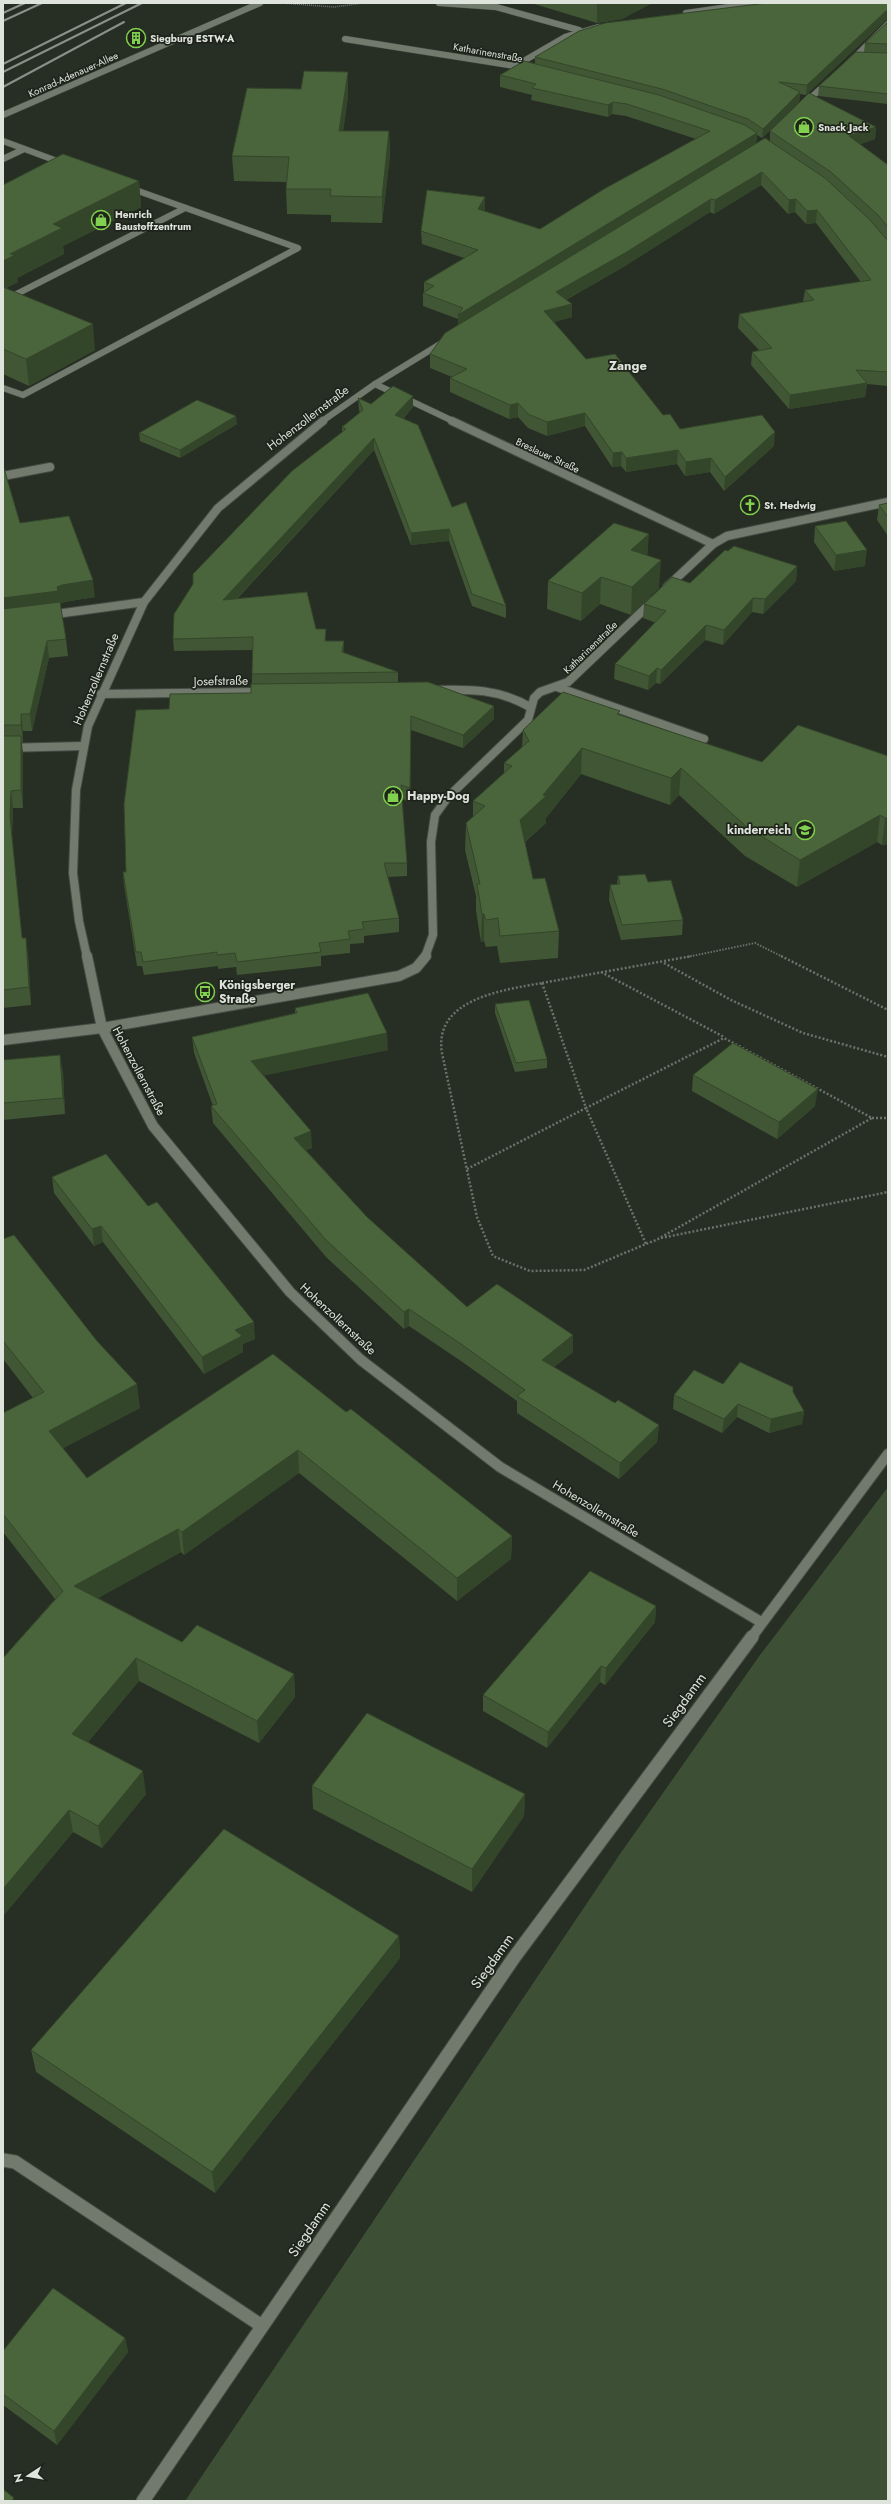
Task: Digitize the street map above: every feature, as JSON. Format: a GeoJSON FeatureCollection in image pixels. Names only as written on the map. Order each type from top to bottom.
{"type":"FeatureCollection","features":[{"type":"Feature","properties":{"kind":"street","name":"Konrad-Adenauer-Allee"},"geometry":{"type":"LineString","coordinates":[[3,115],[260,3]]}},
{"type":"Feature","properties":{"kind":"street"},"geometry":{"type":"LineString","coordinates":[[439,3],[496,7],[579,30]]}},
{"type":"Feature","properties":{"kind":"street"},"geometry":{"type":"LineString","coordinates":[[678,14],[732,5],[757,3]]}},
{"type":"Feature","properties":{"kind":"street"},"geometry":{"type":"LineString","coordinates":[[844,67],[888,24]]}},
{"type":"Feature","properties":{"kind":"street"},"geometry":{"type":"LineString","coordinates":[[515,66],[579,30],[609,25]]}},
{"type":"Feature","properties":{"kind":"street","name":"Katharinenstraße"},"geometry":{"type":"LineString","coordinates":[[345,39],[522,68]]}},
{"type":"Feature","properties":{"kind":"street"},"geometry":{"type":"LineString","coordinates":[[856,56],[868,57]]}},
{"type":"Feature","properties":{"kind":"street"},"geometry":{"type":"LineString","coordinates":[[797,111],[832,78]]}},
{"type":"Feature","properties":{"kind":"street"},"geometry":{"type":"LineString","coordinates":[[3,141],[73,167]]}},
{"type":"Feature","properties":{"kind":"street"},"geometry":{"type":"LineString","coordinates":[[3,159],[24,149]]}},
{"type":"Feature","properties":{"kind":"street"},"geometry":{"type":"LineString","coordinates":[[3,388],[23,395],[298,248],[118,184]]}},
{"type":"Feature","properties":{"kind":"street"},"geometry":{"type":"LineString","coordinates":[[3,301],[185,208]]}},
{"type":"Feature","properties":{"kind":"street","name":"Hohenzollernstraße"},"geometry":{"type":"LineString","coordinates":[[449,339],[375,384],[315,426],[218,508],[144,602],[101,694],[88,726],[76,790],[73,873],[79,921],[102,1028],[153,1126],[290,1292],[361,1360],[500,1467],[761,1622]]}},
{"type":"Feature","properties":{"kind":"street","name":"Breslauer Straße"},"geometry":{"type":"LineString","coordinates":[[375,384],[713,544]]}},
{"type":"Feature","properties":{"kind":"street"},"geometry":{"type":"LineString","coordinates":[[3,476],[50,467]]}},
{"type":"Feature","properties":{"kind":"street","name":"Katharinenstraße"},"geometry":{"type":"LineString","coordinates":[[102,1028],[399,976],[416,968],[426,956],[432,944],[431,842],[435,815],[448,796],[528,720],[530,707],[534,698],[540,692],[568,682],[713,544],[727,536],[888,502]]}},
{"type":"Feature","properties":{"kind":"street"},"geometry":{"type":"LineString","coordinates":[[38,616],[144,602]]}},
{"type":"Feature","properties":{"kind":"street"},"geometry":{"type":"LineString","coordinates":[[557,687],[704,739]]}},
{"type":"Feature","properties":{"kind":"street"},"geometry":{"type":"LineString","coordinates":[[425,690],[481,689],[498,691],[512,695],[530,707]]}},
{"type":"Feature","properties":{"kind":"street","name":"Josefstraße"},"geometry":{"type":"LineString","coordinates":[[101,694],[275,692]]}},
{"type":"Feature","properties":{"kind":"street"},"geometry":{"type":"LineString","coordinates":[[3,748],[84,746]]}},
{"type":"Feature","properties":{"kind":"street"},"geometry":{"type":"LineString","coordinates":[[3,1040],[102,1028]]}},
{"type":"Feature","properties":{"kind":"street","name":"Siegdamm"},"geometry":{"type":"LineString","coordinates":[[143,2501],[513,1959],[761,1622],[888,1454]]}},
{"type":"Feature","properties":{"kind":"street"},"geometry":{"type":"LineString","coordinates":[[3,2160],[16,2162],[262,2326]]}},
{"type":"Feature","properties":{"kind":"path"},"geometry":{"type":"LineString","coordinates":[[281,3],[307,7],[334,7],[364,3]]}},
{"type":"Feature","properties":{"kind":"path"},"geometry":{"type":"LineString","coordinates":[[872,1118],[658,1239],[584,1270],[530,1271],[493,1256],[477,1217],[442,1053],[440,1033],[450,1015],[491,992],[664,962],[755,943],[888,1010]]}},
{"type":"Feature","properties":{"kind":"path"},"geometry":{"type":"LineString","coordinates":[[664,962],[731,1000],[803,1033],[888,1056]]}},
{"type":"Feature","properties":{"kind":"path"},"geometry":{"type":"LineString","coordinates":[[601,972],[872,1118],[888,1118]]}},
{"type":"Feature","properties":{"kind":"path"},"geometry":{"type":"LineString","coordinates":[[542,983],[586,1108],[646,1244]]}},
{"type":"Feature","properties":{"kind":"path"},"geometry":{"type":"LineString","coordinates":[[467,1169],[724,1038]]}},
{"type":"Feature","properties":{"kind":"path"},"geometry":{"type":"LineString","coordinates":[[658,1239],[888,1192]]}},
{"type":"Feature","properties":{"kind":"green space"},"geometry":{"type":"Polygon","coordinates":[[[888,1487],[888,2501],[185,2501],[620,1854],[760,1655],[888,1487]]]}},
{"type":"Feature","properties":{"kind":"building"},"geometry":{"type":"Polygon","coordinates":[[[767,3],[888,3],[888,11],[886,11],[807,85],[779,82],[800,92],[763,129],[748,119],[662,89],[535,57],[579,31],[605,23],[767,3]]]}},
{"type":"Feature","properties":{"kind":"building"},"geometry":{"type":"Polygon","coordinates":[[[888,22],[888,44],[865,43],[888,22]]]}},
{"type":"Feature","properties":{"kind":"building"},"geometry":{"type":"Polygon","coordinates":[[[856,52],[888,53],[888,94],[819,86],[856,52]]]}},
{"type":"Feature","properties":{"kind":"building"},"geometry":{"type":"Polygon","coordinates":[[[524,61],[659,95],[745,125],[757,133],[458,315],[463,308],[423,293],[434,286],[424,282],[478,250],[421,231],[427,190],[485,197],[478,209],[540,229],[604,189],[710,131],[627,104],[613,102],[608,105],[532,88],[536,84],[500,75],[524,61]]]}},
{"type":"Feature","properties":{"kind":"building"},"geometry":{"type":"Polygon","coordinates":[[[304,71],[348,72],[339,131],[389,131],[382,197],[330,196],[331,189],[286,189],[289,157],[232,156],[247,88],[301,89],[304,71]]]}},
{"type":"Feature","properties":{"kind":"building"},"geometry":{"type":"Polygon","coordinates":[[[809,93],[876,127],[849,136],[888,165],[888,227],[878,215],[831,172],[770,131],[809,93]]]}},
{"type":"Feature","properties":{"kind":"building"},"geometry":{"type":"Polygon","coordinates":[[[765,138],[825,178],[871,221],[886,239],[888,239],[888,372],[856,370],[867,383],[790,395],[752,352],[772,348],[739,314],[814,300],[805,290],[871,280],[817,210],[807,211],[796,199],[789,200],[762,172],[715,200],[711,199],[625,253],[556,292],[572,304],[544,311],[586,359],[615,354],[663,415],[670,414],[680,429],[762,415],[775,432],[725,477],[711,458],[686,462],[678,450],[626,458],[622,452],[613,453],[585,413],[547,422],[528,414],[518,403],[510,405],[450,378],[467,369],[430,354],[445,333],[765,138]]]}},
{"type":"Feature","properties":{"kind":"building"},"geometry":{"type":"Polygon","coordinates":[[[63,154],[139,181],[53,224],[62,228],[10,254],[15,255],[3,261],[3,185],[63,154]]]}},
{"type":"Feature","properties":{"kind":"building"},"geometry":{"type":"Polygon","coordinates":[[[3,287],[93,324],[26,359],[3,349],[3,287]]]}},
{"type":"Feature","properties":{"kind":"building"},"geometry":{"type":"Polygon","coordinates":[[[393,386],[413,396],[395,415],[418,425],[452,507],[466,502],[506,606],[472,594],[449,529],[411,533],[374,438],[223,600],[307,592],[316,629],[326,629],[325,641],[344,641],[342,652],[398,672],[252,674],[253,637],[173,639],[174,614],[193,584],[193,574],[292,471],[346,429],[342,427],[363,410],[358,398],[371,404],[393,386]]]}},
{"type":"Feature","properties":{"kind":"building"},"geometry":{"type":"Polygon","coordinates":[[[197,400],[236,416],[180,450],[139,433],[197,400]]]}},
{"type":"Feature","properties":{"kind":"building"},"geometry":{"type":"Polygon","coordinates":[[[3,465],[20,523],[69,516],[93,580],[62,585],[57,587],[58,591],[3,598],[3,465]]]}},
{"type":"Feature","properties":{"kind":"building"},"geometry":{"type":"Polygon","coordinates":[[[888,503],[888,517],[879,505],[888,503]]]}},
{"type":"Feature","properties":{"kind":"building"},"geometry":{"type":"Polygon","coordinates":[[[846,521],[867,550],[836,555],[815,526],[846,521]]]}},
{"type":"Feature","properties":{"kind":"building"},"geometry":{"type":"Polygon","coordinates":[[[614,523],[649,534],[631,550],[661,560],[632,587],[601,577],[582,593],[548,581],[614,523]]]}},
{"type":"Feature","properties":{"kind":"building"},"geometry":{"type":"Polygon","coordinates":[[[734,546],[797,566],[765,599],[753,598],[724,630],[706,625],[661,670],[657,668],[649,676],[615,664],[666,611],[644,604],[672,577],[690,583],[725,550],[728,551],[734,546]]]}},
{"type":"Feature","properties":{"kind":"building"},"geometry":{"type":"Polygon","coordinates":[[[60,602],[66,639],[47,641],[30,714],[21,714],[21,725],[3,725],[3,609],[60,602]]]}},
{"type":"Feature","properties":{"kind":"building"},"geometry":{"type":"Polygon","coordinates":[[[428,682],[494,706],[463,735],[411,716],[410,788],[401,785],[407,863],[384,863],[399,918],[362,922],[364,929],[348,931],[350,939],[319,943],[321,952],[237,962],[235,953],[217,955],[217,952],[143,962],[141,952],[136,952],[123,872],[126,872],[124,804],[136,710],[169,709],[170,694],[251,693],[251,684],[428,682]]]}},
{"type":"Feature","properties":{"kind":"building"},"geometry":{"type":"Polygon","coordinates":[[[563,692],[620,711],[617,714],[762,762],[798,725],[888,756],[888,818],[880,815],[800,860],[748,828],[681,768],[671,778],[582,748],[543,795],[546,796],[520,820],[533,879],[545,878],[559,931],[500,936],[498,918],[486,920],[484,914],[482,914],[477,884],[480,884],[466,823],[485,806],[473,801],[512,766],[504,763],[529,741],[523,730],[563,692]]]}},
{"type":"Feature","properties":{"kind":"building"},"geometry":{"type":"Polygon","coordinates":[[[3,736],[21,736],[21,790],[11,791],[10,817],[22,938],[26,938],[29,987],[3,990],[3,736]]]}},
{"type":"Feature","properties":{"kind":"building"},"geometry":{"type":"Polygon","coordinates":[[[645,874],[648,882],[671,880],[683,920],[622,925],[610,885],[620,884],[618,876],[645,874]]]}},
{"type":"Feature","properties":{"kind":"building"},"geometry":{"type":"Polygon","coordinates":[[[368,993],[387,1033],[251,1061],[311,1131],[294,1138],[367,1217],[467,1307],[497,1284],[573,1335],[542,1360],[615,1403],[618,1400],[659,1425],[620,1463],[517,1396],[525,1390],[461,1344],[409,1309],[404,1312],[326,1240],[211,1106],[217,1104],[192,1037],[297,1013],[295,1008],[368,993]]]}},
{"type":"Feature","properties":{"kind":"building"},"geometry":{"type":"Polygon","coordinates":[[[529,1000],[547,1059],[516,1063],[495,1004],[529,1000]]]}},
{"type":"Feature","properties":{"kind":"building"},"geometry":{"type":"Polygon","coordinates":[[[733,1043],[818,1089],[779,1122],[693,1075],[733,1043]]]}},
{"type":"Feature","properties":{"kind":"building"},"geometry":{"type":"Polygon","coordinates":[[[60,1055],[63,1098],[3,1103],[3,1060],[60,1055]]]}},
{"type":"Feature","properties":{"kind":"building"},"geometry":{"type":"Polygon","coordinates":[[[106,1154],[148,1206],[157,1202],[254,1322],[235,1330],[242,1336],[202,1357],[101,1226],[92,1229],[52,1177],[106,1154]]]}},
{"type":"Feature","properties":{"kind":"building"},"geometry":{"type":"Polygon","coordinates":[[[14,1235],[97,1341],[137,1384],[49,1431],[87,1478],[273,1354],[346,1412],[351,1409],[512,1536],[457,1578],[298,1450],[182,1532],[178,1529],[74,1586],[182,1642],[197,1625],[294,1674],[257,1721],[136,1658],[72,1734],[143,1771],[98,1826],[69,1810],[3,1889],[3,1658],[63,1591],[3,1514],[3,1413],[44,1392],[3,1341],[3,1239],[14,1235]]]}},
{"type":"Feature","properties":{"kind":"building"},"geometry":{"type":"Polygon","coordinates":[[[740,1362],[793,1387],[793,1392],[804,1411],[771,1419],[738,1404],[724,1419],[674,1395],[694,1370],[723,1384],[740,1362]]]}},
{"type":"Feature","properties":{"kind":"building"},"geometry":{"type":"Polygon","coordinates":[[[590,1571],[656,1606],[606,1668],[601,1666],[548,1732],[483,1695],[590,1571]]]}},
{"type":"Feature","properties":{"kind":"building"},"geometry":{"type":"Polygon","coordinates":[[[367,1713],[525,1794],[472,1869],[312,1786],[367,1713]]]}},
{"type":"Feature","properties":{"kind":"building"},"geometry":{"type":"Polygon","coordinates":[[[224,1829],[399,1936],[212,2172],[31,2050],[224,1829]]]}},
{"type":"Feature","properties":{"kind":"building"},"geometry":{"type":"Polygon","coordinates":[[[53,2288],[125,2338],[54,2431],[3,2394],[3,2351],[53,2288]]]}},
{"type":"Feature","properties":{"kind":"building"},"geometry":{"type":"Polygon","coordinates":[[[3,2489],[14,2498],[12,2501],[3,2501],[3,2489]]]}},
{"type":"Feature","properties":{"kind":"railway"},"geometry":{"type":"LineString","coordinates":[[3,13],[25,3]]}},
{"type":"Feature","properties":{"kind":"railway"},"geometry":{"type":"LineString","coordinates":[[3,21],[42,3]]}},
{"type":"Feature","properties":{"kind":"railway"},"geometry":{"type":"LineString","coordinates":[[3,64],[126,3]]}},
{"type":"Feature","properties":{"kind":"railway"},"geometry":{"type":"LineString","coordinates":[[3,72],[142,3]]}},
{"type":"Feature","properties":{"kind":"railway"},"geometry":{"type":"LineString","coordinates":[[3,87],[124,22]]}},
{"type":"Feature","properties":{"kind":"place","name":"Siegburg ESTW-A"},"geometry":{"type":"Point","coordinates":[136,38]}},
{"type":"Feature","properties":{"kind":"place","name":"Snack Jack"},"geometry":{"type":"Point","coordinates":[804,127]}},
{"type":"Feature","properties":{"kind":"place","name":"Henrich Baustoffzentrum"},"geometry":{"type":"Point","coordinates":[101,220]}},
{"type":"Feature","properties":{"kind":"place","name":"St. Hedwig"},"geometry":{"type":"Point","coordinates":[750,505]}},
{"type":"Feature","properties":{"kind":"place","name":"Happy-Dog"},"geometry":{"type":"Point","coordinates":[393,796]}},
{"type":"Feature","properties":{"kind":"place","name":"kinderreich"},"geometry":{"type":"Point","coordinates":[805,830]}},
{"type":"Feature","properties":{"kind":"place","name":"Königsberger Straße"},"geometry":{"type":"Point","coordinates":[205,992]}},
{"type":"Feature","properties":{"kind":"district","name":"Zange"},"geometry":{"type":"Point","coordinates":[628,365]}}]}
